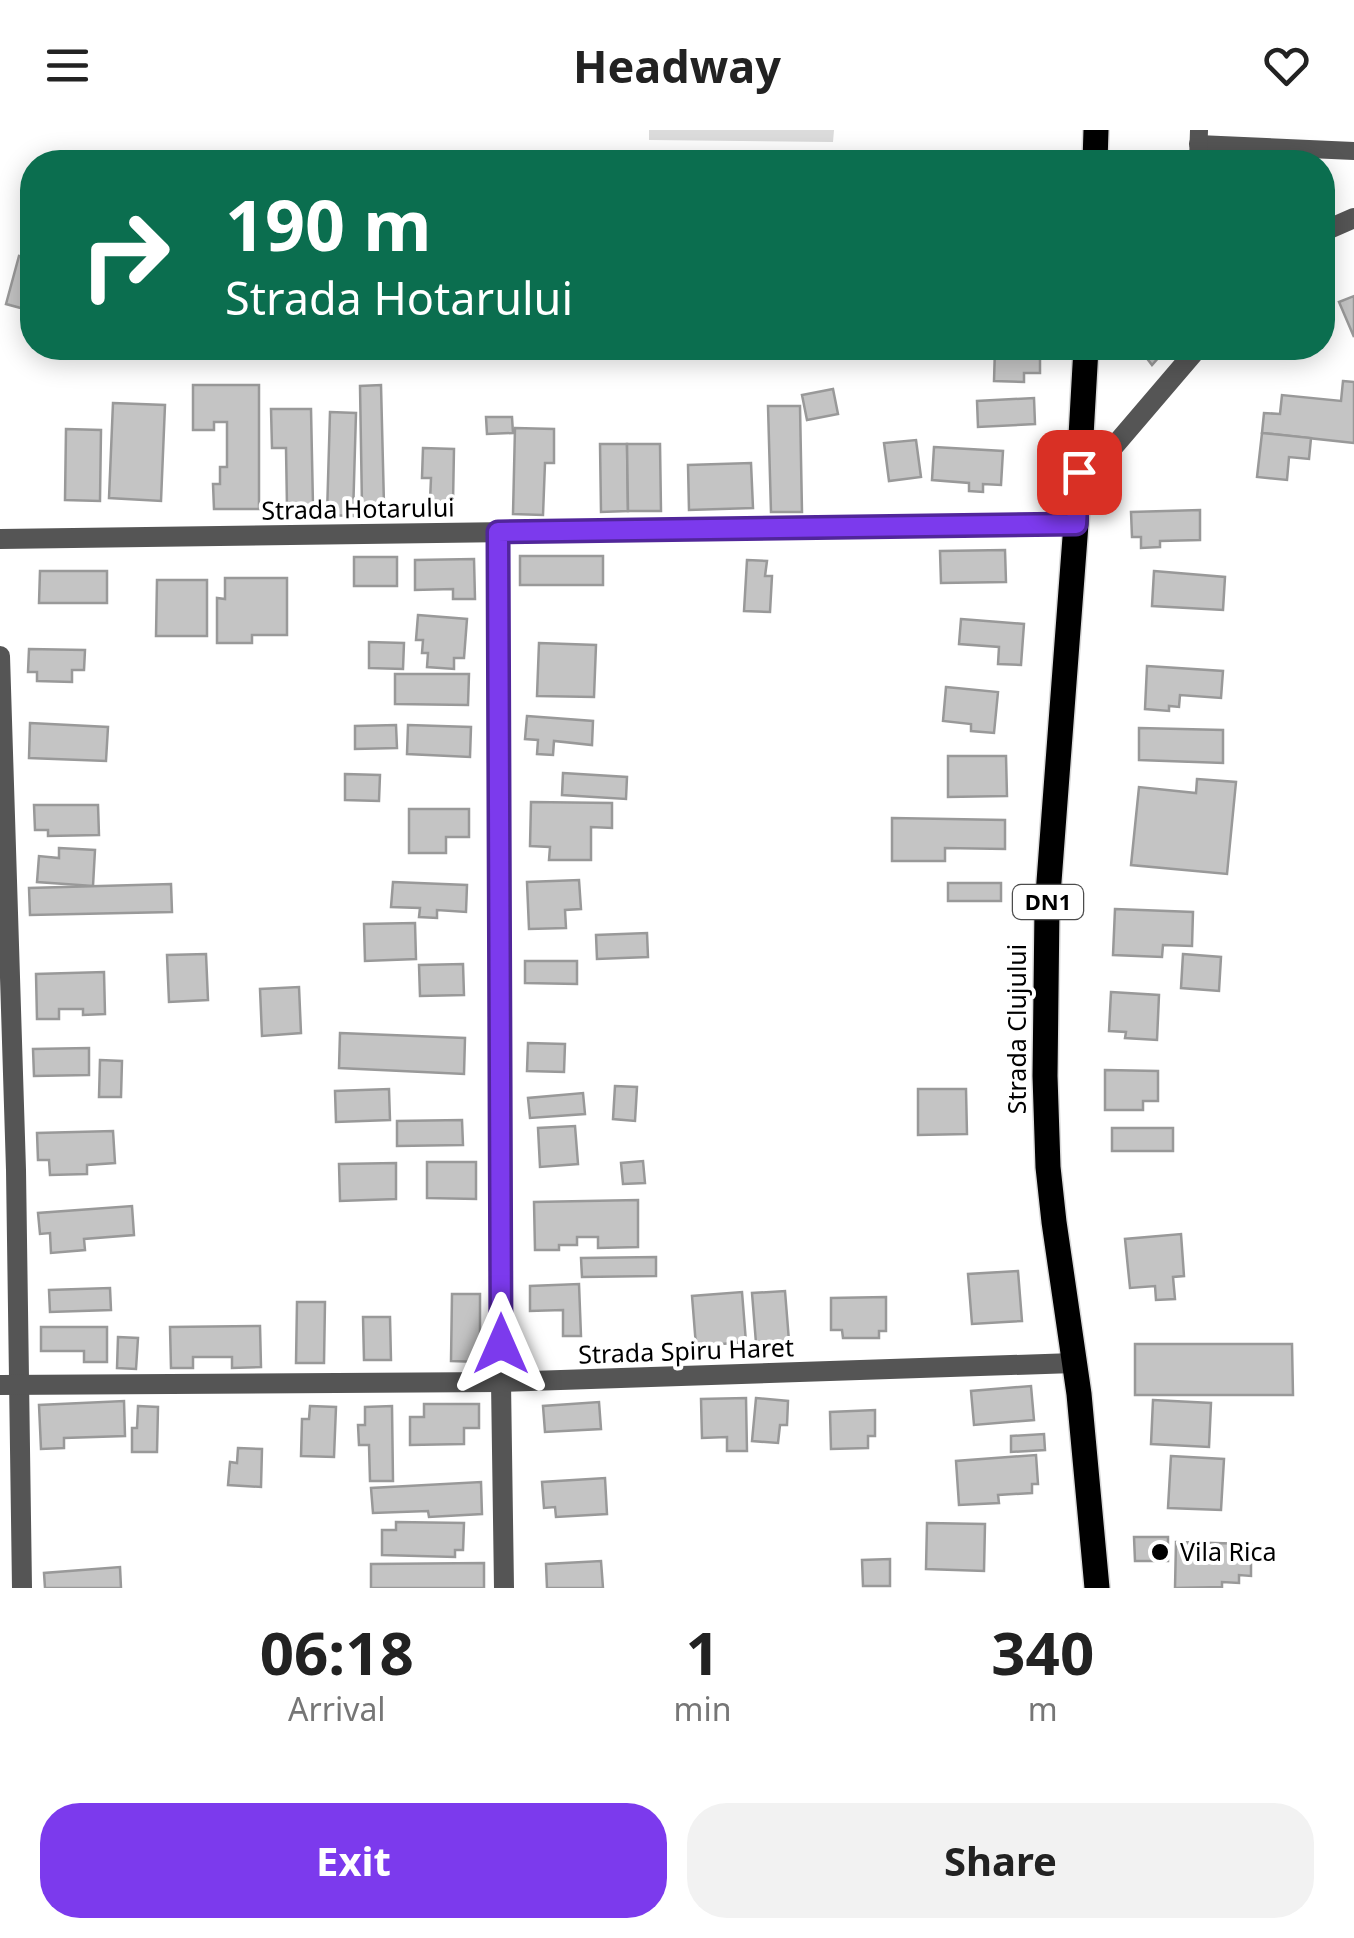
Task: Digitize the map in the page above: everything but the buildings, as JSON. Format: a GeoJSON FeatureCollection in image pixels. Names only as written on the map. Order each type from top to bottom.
{"type":"FeatureCollection","features":[{"type":"Feature","properties":{"kind":"main road","name":"Strada Clujului"},"geometry":{"type":"LineString","coordinates":[[1085,360],[1048,908],[1045,1076],[1048,1168],[1074,1363],[1097,1588]]}},
{"type":"Feature","properties":{"kind":"street"},"geometry":{"type":"LineString","coordinates":[[1079,472],[1104,458],[1188,360]]}},
{"type":"Feature","properties":{"kind":"street","name":"Strada Hotarului"},"geometry":{"type":"LineString","coordinates":[[0,539],[1076,524]]}},
{"type":"Feature","properties":{"kind":"street"},"geometry":{"type":"LineString","coordinates":[[498,532],[504,1588]]}},
{"type":"Feature","properties":{"kind":"street"},"geometry":{"type":"LineString","coordinates":[[0,656],[9,1385],[22,1588]]}},
{"type":"Feature","properties":{"kind":"street","name":"Strada Spiru Haret"},"geometry":{"type":"LineString","coordinates":[[9,1385],[501,1382],[1074,1363]]}},
{"type":"Feature","properties":{"kind":"lane"},"geometry":{"type":"LineString","coordinates":[[1198,146],[1323,150]]}},
{"type":"Feature","properties":{"kind":"shaded area"},"geometry":{"type":"Polygon","coordinates":[[[649,130],[834,130],[833,142],[649,140],[649,130]]]}},
{"type":"Feature","properties":{"kind":"place","name":"Vila Rica"},"geometry":{"type":"Point","coordinates":[1160,1552]}},
{"type":"Feature","properties":{"kind":"route"},"geometry":{"type":"LineString","coordinates":[[501,1344],[498,532],[1076,524],[1079,472]]}}]}
